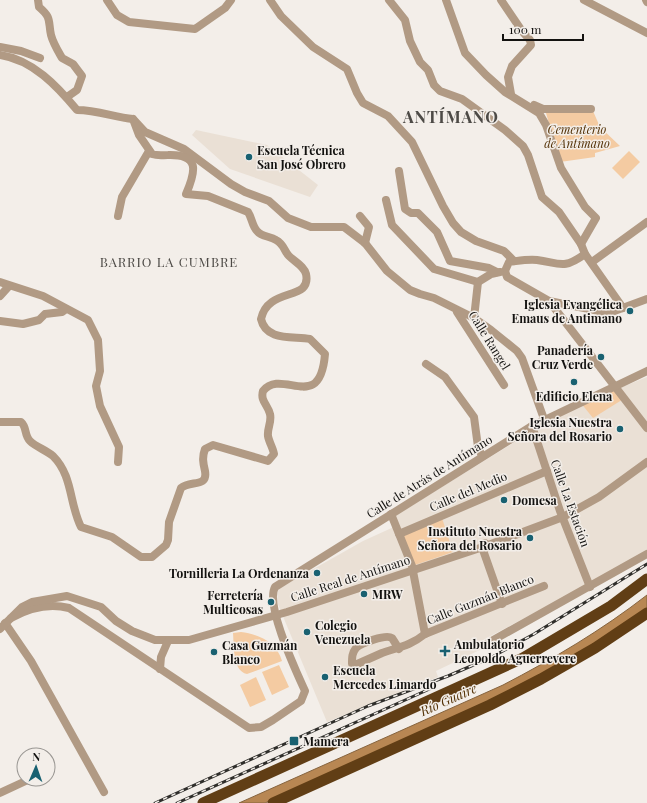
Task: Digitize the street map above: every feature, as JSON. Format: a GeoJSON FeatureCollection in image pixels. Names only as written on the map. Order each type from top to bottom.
{"type":"FeatureCollection","features":[{"type":"Feature","properties":{"kind":"highway"},"geometry":{"type":"LineString","coordinates":[[203,803],[523,658],[612,606],[647,579]]}},
{"type":"Feature","properties":{"kind":"highway"},"geometry":{"type":"LineString","coordinates":[[273,803],[490,705],[542,679],[595,648],[647,613]]}},
{"type":"Feature","properties":{"kind":"street"},"geometry":{"type":"LineString","coordinates":[[38,0],[39,7],[47,14],[51,24],[51,35],[62,58],[73,64],[82,76],[77,90],[67,97]]}},
{"type":"Feature","properties":{"kind":"street"},"geometry":{"type":"LineString","coordinates":[[107,0],[117,15],[129,22],[195,29],[225,8],[231,0]]}},
{"type":"Feature","properties":{"kind":"street"},"geometry":{"type":"LineString","coordinates":[[270,0],[281,16],[313,47],[347,69],[356,93],[363,103],[388,116],[412,142],[443,206],[453,223],[461,232],[476,241],[504,251],[514,262]]}},
{"type":"Feature","properties":{"kind":"street"},"geometry":{"type":"LineString","coordinates":[[389,0],[405,20],[410,41],[420,62],[428,70],[434,85],[440,91],[462,99],[505,130],[523,146],[528,155],[542,197],[559,212],[581,244],[585,254],[592,262],[622,308]]}},
{"type":"Feature","properties":{"kind":"street"},"geometry":{"type":"LineString","coordinates":[[446,0],[465,53],[486,75],[535,106],[543,109],[591,109]]}},
{"type":"Feature","properties":{"kind":"street"},"geometry":{"type":"LineString","coordinates":[[501,0],[530,40],[531,45],[512,66],[508,77],[511,91],[539,113],[544,120],[561,168],[585,207],[596,218],[581,244]]}},
{"type":"Feature","properties":{"kind":"street"},"geometry":{"type":"LineString","coordinates":[[584,0],[647,33]]}},
{"type":"Feature","properties":{"kind":"street"},"geometry":{"type":"LineString","coordinates":[[0,47],[21,51],[40,58]]}},
{"type":"Feature","properties":{"kind":"street"},"geometry":{"type":"LineString","coordinates":[[0,55],[22,62],[44,75],[67,97],[77,110],[92,111],[117,118],[133,119],[144,132],[184,149],[231,184],[245,192],[269,201],[288,218],[311,227],[344,227],[365,243],[387,271],[410,290],[434,298],[474,318],[517,351],[522,358],[544,420]]}},
{"type":"Feature","properties":{"kind":"street"},"geometry":{"type":"LineString","coordinates":[[0,422],[21,422],[24,425],[29,441],[54,457],[70,485],[73,503],[81,527],[88,531],[103,533],[118,540],[141,557],[146,558],[152,557],[166,545],[168,540],[169,522],[181,488],[185,485],[202,483],[205,481],[206,477],[202,458],[205,449],[213,445],[268,461],[274,454],[268,437],[271,421],[270,413],[262,397],[263,391],[272,384],[304,388],[314,384],[319,377],[324,365],[325,354],[315,343],[310,339],[272,334],[266,331],[261,319],[266,306],[273,300],[295,294],[302,289],[307,278],[305,271],[290,257],[282,244],[270,237],[261,235],[257,231],[248,212],[208,196],[186,194],[195,168],[192,161],[186,156],[156,155],[149,151],[139,136],[133,119]]}},
{"type":"Feature","properties":{"kind":"street"},"geometry":{"type":"LineString","coordinates":[[118,216],[122,197],[149,151]]}},
{"type":"Feature","properties":{"kind":"street"},"geometry":{"type":"LineString","coordinates":[[399,171],[405,209],[411,213],[418,213],[437,232],[450,261],[489,268],[501,272],[507,278],[549,301],[609,313],[647,299]]}},
{"type":"Feature","properties":{"kind":"street"},"geometry":{"type":"LineString","coordinates":[[386,200],[392,225],[434,269],[478,282],[501,272],[509,262],[537,260],[559,265],[572,261],[585,254]]}},
{"type":"Feature","properties":{"kind":"street"},"geometry":{"type":"LineString","coordinates":[[360,216],[369,227],[365,243]]}},
{"type":"Feature","properties":{"kind":"street"},"geometry":{"type":"LineString","coordinates":[[592,262],[647,222]]}},
{"type":"Feature","properties":{"kind":"street"},"geometry":{"type":"LineString","coordinates":[[0,282],[43,296],[88,320],[98,340],[100,372],[96,386],[100,406],[119,447],[118,462]]}},
{"type":"Feature","properties":{"kind":"street"},"geometry":{"type":"LineString","coordinates":[[474,318],[478,282]]}},
{"type":"Feature","properties":{"kind":"street"},"geometry":{"type":"LineString","coordinates":[[0,296],[9,286]]}},
{"type":"Feature","properties":{"kind":"street"},"geometry":{"type":"LineString","coordinates":[[549,301],[647,428]]}},
{"type":"Feature","properties":{"kind":"street","name":"Calle Rangel"},"geometry":{"type":"LineString","coordinates":[[454,308],[463,319],[504,385]]}},
{"type":"Feature","properties":{"kind":"street"},"geometry":{"type":"LineString","coordinates":[[0,321],[23,324],[39,320],[45,314],[62,312],[66,309]]}},
{"type":"Feature","properties":{"kind":"street"},"geometry":{"type":"LineString","coordinates":[[426,364],[445,377],[474,418],[478,447],[482,456]]}},
{"type":"Feature","properties":{"kind":"street","name":"Calle de Atrás de Antímano"},"geometry":{"type":"LineString","coordinates":[[5,623],[23,611],[47,606],[69,608],[249,728],[261,727],[301,701],[305,691],[284,643],[272,593],[275,587],[532,426],[647,370]]}},
{"type":"Feature","properties":{"kind":"street","name":"Calle La Estación"},"geometry":{"type":"LineString","coordinates":[[532,426],[563,517],[590,587]]}},
{"type":"Feature","properties":{"kind":"street","name":"Calle Real de Antímano"},"geometry":{"type":"LineString","coordinates":[[5,623],[22,607],[32,602],[67,596],[101,607],[116,621],[132,631],[155,640],[188,640],[286,612],[563,517],[599,498],[647,462]]}},
{"type":"Feature","properties":{"kind":"street","name":"Calle del Medio"},"geometry":{"type":"LineString","coordinates":[[399,534],[547,471]]}},
{"type":"Feature","properties":{"kind":"street"},"geometry":{"type":"LineString","coordinates":[[391,514],[412,568],[425,634]]}},
{"type":"Feature","properties":{"kind":"street"},"geometry":{"type":"LineString","coordinates":[[484,545],[502,604]]}},
{"type":"Feature","properties":{"kind":"street"},"geometry":{"type":"LineString","coordinates":[[488,643],[647,554]]}},
{"type":"Feature","properties":{"kind":"street","name":"Calle Guzmán Blanco"},"geometry":{"type":"LineString","coordinates":[[399,649],[392,638],[386,636],[357,647],[352,655],[352,664],[355,665],[382,653],[399,649],[415,642],[425,634],[544,586]]}},
{"type":"Feature","properties":{"kind":"street"},"geometry":{"type":"LineString","coordinates":[[5,623],[31,661],[104,792]]}},
{"type":"Feature","properties":{"kind":"street"},"geometry":{"type":"LineString","coordinates":[[160,669],[161,657],[168,641]]}},
{"type":"Feature","properties":{"kind":"street"},"geometry":{"type":"LineString","coordinates":[[0,793],[16,786]]}},
{"type":"Feature","properties":{"kind":"shaded area","name":"Escuela Técnica San José Obrero"},"geometry":{"type":"Polygon","coordinates":[[[196,130],[267,145],[318,185],[310,197],[230,169],[192,135],[196,130]]]}},
{"type":"Feature","properties":{"kind":"shaded area"},"geometry":{"type":"Polygon","coordinates":[[[647,377],[647,553],[483,640],[486,647],[436,671],[438,677],[327,722],[277,602],[278,589],[363,541],[396,526],[393,517],[570,408],[647,377]]]}},
{"type":"Feature","properties":{"kind":"shaded area"},"geometry":{"type":"Polygon","coordinates":[[[647,595],[647,609],[545,675],[265,803],[239,803],[503,685],[577,643],[613,620],[647,595]]]}},
{"type":"Feature","properties":{"kind":"green space","name":"Cementerio de Antímano"},"geometry":{"type":"Polygon","coordinates":[[[593,111],[600,127],[620,146],[595,153],[595,157],[560,162],[546,113],[593,111]]]}},
{"type":"Feature","properties":{"kind":"green space"},"geometry":{"type":"Polygon","coordinates":[[[629,151],[640,162],[623,179],[612,168],[629,151]]]}},
{"type":"Feature","properties":{"kind":"green space"},"geometry":{"type":"Polygon","coordinates":[[[615,385],[625,398],[593,418],[580,402],[615,385]]]}},
{"type":"Feature","properties":{"kind":"green space"},"geometry":{"type":"Polygon","coordinates":[[[441,515],[453,552],[412,566],[399,534],[441,515]]]}},
{"type":"Feature","properties":{"kind":"green space"},"geometry":{"type":"Polygon","coordinates":[[[241,632],[266,640],[280,654],[282,661],[247,674],[242,672],[236,663],[233,633],[241,632]]]}},
{"type":"Feature","properties":{"kind":"green space"},"geometry":{"type":"Polygon","coordinates":[[[279,665],[289,687],[272,695],[262,672],[279,665]]]}},
{"type":"Feature","properties":{"kind":"green space"},"geometry":{"type":"Polygon","coordinates":[[[256,677],[266,700],[250,707],[240,685],[256,677]]]}},
{"type":"Feature","properties":{"kind":"railway"},"geometry":{"type":"LineString","coordinates":[[155,803],[368,706],[448,676],[492,657],[534,634],[647,564]]}},
{"type":"Feature","properties":{"kind":"railway"},"geometry":{"type":"LineString","coordinates":[[177,803],[434,687]]}},
{"type":"Feature","properties":{"kind":"place","name":"Escuela Técnica San José Obrero"},"geometry":{"type":"Point","coordinates":[249,157]}},
{"type":"Feature","properties":{"kind":"place","name":"Iglesia Evangélica Emaus de Antimano"},"geometry":{"type":"Point","coordinates":[630,311]}},
{"type":"Feature","properties":{"kind":"place","name":"Panadería Cruz Verde"},"geometry":{"type":"Point","coordinates":[601,357]}},
{"type":"Feature","properties":{"kind":"place","name":"Edificio Elena"},"geometry":{"type":"Point","coordinates":[574,382]}},
{"type":"Feature","properties":{"kind":"place","name":"Iglesia Nuestra Señora del Rosario"},"geometry":{"type":"Point","coordinates":[620,429]}},
{"type":"Feature","properties":{"kind":"place","name":"Domesa"},"geometry":{"type":"Point","coordinates":[504,500]}},
{"type":"Feature","properties":{"kind":"place","name":"Instituto Nuestra Señora del Rosario"},"geometry":{"type":"Point","coordinates":[530,538]}},
{"type":"Feature","properties":{"kind":"place","name":"Tornilleria La Ordenanza"},"geometry":{"type":"Point","coordinates":[317,573]}},
{"type":"Feature","properties":{"kind":"place","name":"MRW"},"geometry":{"type":"Point","coordinates":[364,594]}},
{"type":"Feature","properties":{"kind":"place","name":"Ferretería Multicosas"},"geometry":{"type":"Point","coordinates":[271,602]}},
{"type":"Feature","properties":{"kind":"place","name":"Colegio Venezuela"},"geometry":{"type":"Point","coordinates":[307,632]}},
{"type":"Feature","properties":{"kind":"place","name":"Ambulatorio Leopoldo Aguerrevere"},"geometry":{"type":"Point","coordinates":[445,651]}},
{"type":"Feature","properties":{"kind":"place","name":"Casa Guzmán Blanco"},"geometry":{"type":"Point","coordinates":[214,652]}},
{"type":"Feature","properties":{"kind":"place","name":"Escuela Mercedes Limardo"},"geometry":{"type":"Point","coordinates":[325,677]}},
{"type":"Feature","properties":{"kind":"place","name":"Mamera"},"geometry":{"type":"Point","coordinates":[294,741]}},
{"type":"Feature","properties":{"kind":"district","name":"ANTÍMANO"},"geometry":{"type":"Point","coordinates":[451,116]}},
{"type":"Feature","properties":{"kind":"district","name":"BARRIO LA CUMBRE"},"geometry":{"type":"Point","coordinates":[169,261]}},
{"type":"Feature","properties":{"kind":"water label","name":"Río Guaire"},"geometry":{"type":"Point","coordinates":[448,699]}}]}
